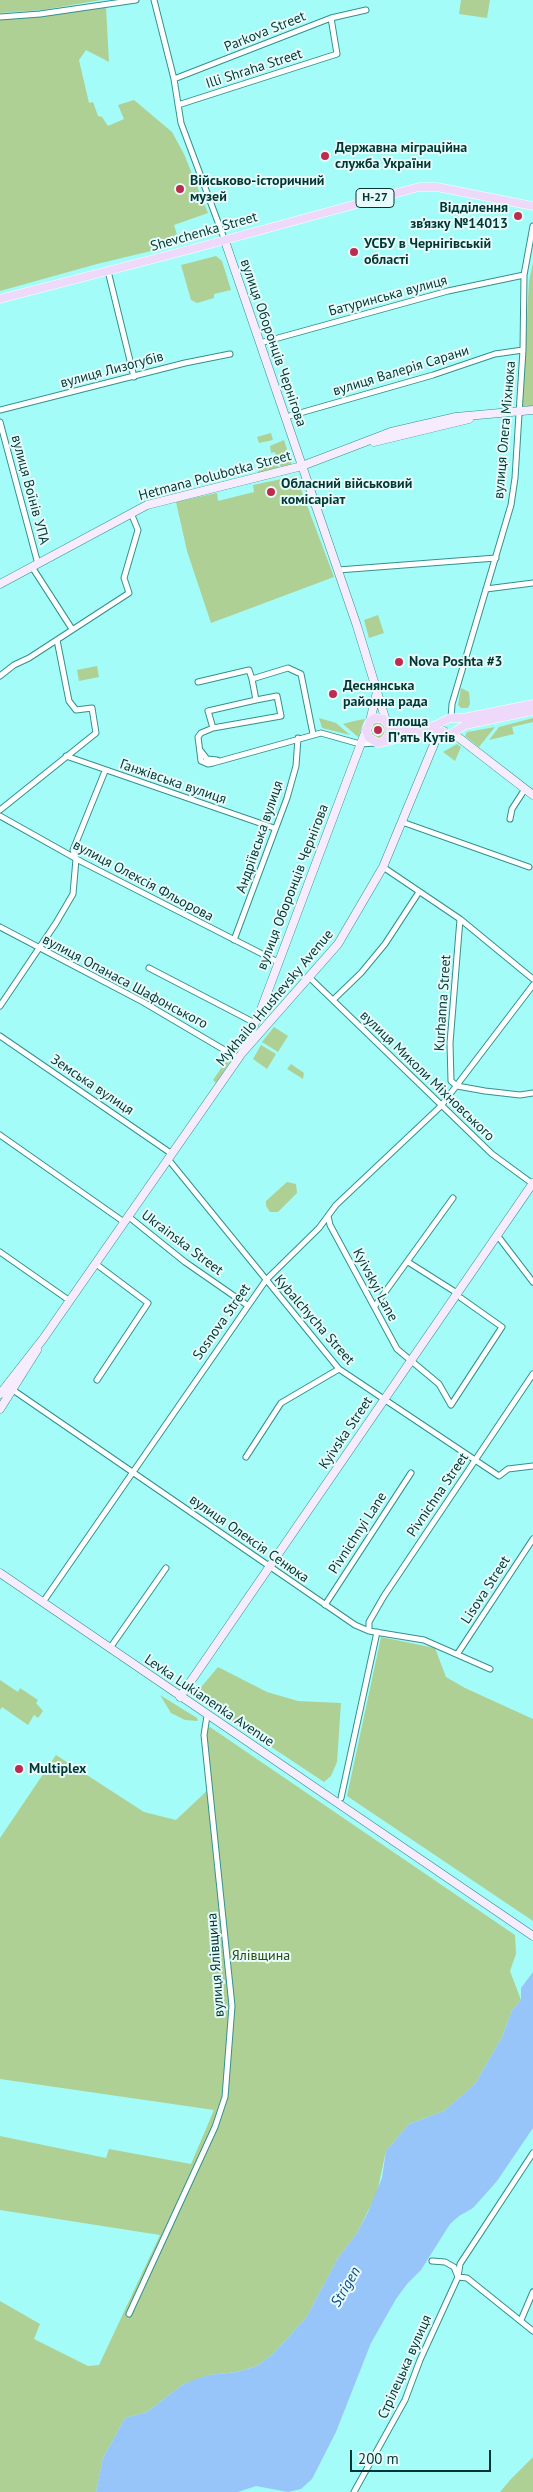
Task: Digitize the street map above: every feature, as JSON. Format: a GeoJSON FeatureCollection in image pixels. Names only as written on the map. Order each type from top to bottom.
{"type":"FeatureCollection","features":[{"type":"Feature","properties":{"kind":"main road","name":"Shevchenka Street"},"geometry":{"type":"LineString","coordinates":[[0,299],[225,241],[346,206],[426,186],[533,206]]}},
{"type":"Feature","properties":{"kind":"main road","name":"вулиця Оборонців Чернігова"},"geometry":{"type":"LineString","coordinates":[[225,241],[338,570],[388,723]]}},
{"type":"Feature","properties":{"kind":"main road","name":"Hetmana Polubotka Street"},"geometry":{"type":"LineString","coordinates":[[0,584],[147,505],[302,466],[390,432],[426,423],[456,417],[533,410]]}},
{"type":"Feature","properties":{"kind":"main road"},"geometry":{"type":"LineString","coordinates":[[377,692],[366,730],[369,738],[380,742],[429,732],[456,731],[465,725],[533,711]]}},
{"type":"Feature","properties":{"kind":"main road"},"geometry":{"type":"LineString","coordinates":[[370,721],[378,718],[401,730],[413,731],[450,719],[533,704]]}},
{"type":"Feature","properties":{"kind":"main road"},"geometry":{"type":"LineString","coordinates":[[444,731],[450,719]]}},
{"type":"Feature","properties":{"kind":"main road"},"geometry":{"type":"LineString","coordinates":[[450,719],[458,723],[456,731]]}},
{"type":"Feature","properties":{"kind":"main road"},"geometry":{"type":"LineString","coordinates":[[380,742],[389,735],[388,723]]}},
{"type":"Feature","properties":{"kind":"main road","name":"вулиця Оборонців Чернігова"},"geometry":{"type":"LineString","coordinates":[[240,1055],[260,1012],[366,730]]}},
{"type":"Feature","properties":{"kind":"main road","name":"Mykhailo Hrushevsky Avenue"},"geometry":{"type":"LineString","coordinates":[[0,1394],[70,1301],[240,1055],[310,978],[338,944],[383,867],[437,737],[444,731]]}},
{"type":"Feature","properties":{"kind":"main road"},"geometry":{"type":"LineString","coordinates":[[456,731],[533,795]]}},
{"type":"Feature","properties":{"kind":"main road"},"geometry":{"type":"LineString","coordinates":[[260,1012],[265,1018],[272,1019]]}},
{"type":"Feature","properties":{"kind":"main road","name":"Kyivska Street"},"geometry":{"type":"LineString","coordinates":[[180,1697],[410,1360],[459,1296],[497,1234],[533,1183]]}},
{"type":"Feature","properties":{"kind":"main road","name":"Mykhailo Hrushevsky Avenue"},"geometry":{"type":"LineString","coordinates":[[0,1409],[6,1385]]}},
{"type":"Feature","properties":{"kind":"main road","name":"Levka Lukianenka Avenue"},"geometry":{"type":"LineString","coordinates":[[0,1573],[207,1716],[533,1936]]}},
{"type":"Feature","properties":{"kind":"street"},"geometry":{"type":"LineString","coordinates":[[0,17],[40,14],[136,0]]}},
{"type":"Feature","properties":{"kind":"street","name":"вулиця Оборонців Чернігова"},"geometry":{"type":"LineString","coordinates":[[154,0],[174,79],[180,123],[225,241]]}},
{"type":"Feature","properties":{"kind":"street","name":"Parkova Street"},"geometry":{"type":"LineString","coordinates":[[174,79],[331,18],[366,10]]}},
{"type":"Feature","properties":{"kind":"street","name":"Illi Shraha Street"},"geometry":{"type":"LineString","coordinates":[[178,106],[337,54],[331,18]]}},
{"type":"Feature","properties":{"kind":"street","name":"вулиця Олега Міхнюка"},"geometry":{"type":"LineString","coordinates":[[450,719],[452,704],[511,505],[515,478],[523,350],[524,274],[533,226]]}},
{"type":"Feature","properties":{"kind":"street"},"geometry":{"type":"LineString","coordinates":[[108,271],[134,376]]}},
{"type":"Feature","properties":{"kind":"street","name":"Батуринська вулиця"},"geometry":{"type":"LineString","coordinates":[[260,343],[448,292],[524,274]]}},
{"type":"Feature","properties":{"kind":"street","name":"вулиця Валерія Сарани"},"geometry":{"type":"LineString","coordinates":[[286,417],[433,375],[495,354],[523,350]]}},
{"type":"Feature","properties":{"kind":"street","name":"вулиця Лизогубів"},"geometry":{"type":"LineString","coordinates":[[0,410],[185,363],[230,354]]}},
{"type":"Feature","properties":{"kind":"street","name":"вулиця Воїнів УПА"},"geometry":{"type":"LineString","coordinates":[[0,422],[36,565],[34,570],[72,629]]}},
{"type":"Feature","properties":{"kind":"street"},"geometry":{"type":"LineString","coordinates":[[0,676],[14,665],[57,640],[128,593],[124,578],[138,530],[131,513]]}},
{"type":"Feature","properties":{"kind":"street"},"geometry":{"type":"LineString","coordinates":[[338,570],[423,562],[496,558]]}},
{"type":"Feature","properties":{"kind":"street"},"geometry":{"type":"LineString","coordinates":[[486,589],[533,583]]}},
{"type":"Feature","properties":{"kind":"street"},"geometry":{"type":"LineString","coordinates":[[0,810],[96,733],[92,708],[76,710],[69,702],[57,640]]}},
{"type":"Feature","properties":{"kind":"street"},"geometry":{"type":"LineString","coordinates":[[252,679],[288,668],[301,674],[313,734]]}},
{"type":"Feature","properties":{"kind":"street"},"geometry":{"type":"LineString","coordinates":[[198,682],[249,670],[256,700]]}},
{"type":"Feature","properties":{"kind":"street"},"geometry":{"type":"LineString","coordinates":[[213,728],[208,711],[277,696],[281,716],[213,728],[198,737],[200,750],[207,759],[218,760],[313,734],[326,734],[360,744],[380,742]]}},
{"type":"Feature","properties":{"kind":"street","name":"Андріївська вулиця"},"geometry":{"type":"LineString","coordinates":[[234,940],[262,867],[274,828],[287,798],[296,766],[298,738]]}},
{"type":"Feature","properties":{"kind":"street","name":"Ганжівська вулиця"},"geometry":{"type":"LineString","coordinates":[[66,756],[274,828]]}},
{"type":"Feature","properties":{"kind":"street"},"geometry":{"type":"LineString","coordinates":[[0,1006],[73,894],[76,859],[73,850],[105,770]]}},
{"type":"Feature","properties":{"kind":"street"},"geometry":{"type":"LineString","coordinates":[[510,819],[512,809],[525,789]]}},
{"type":"Feature","properties":{"kind":"street","name":"вулиця Олексія Фльорова"},"geometry":{"type":"LineString","coordinates":[[0,816],[76,859],[278,962]]}},
{"type":"Feature","properties":{"kind":"street"},"geometry":{"type":"LineString","coordinates":[[402,822],[529,867]]}},
{"type":"Feature","properties":{"kind":"street"},"geometry":{"type":"LineString","coordinates":[[383,867],[460,919],[533,979]]}},
{"type":"Feature","properties":{"kind":"street"},"geometry":{"type":"LineString","coordinates":[[333,1000],[361,973],[385,944],[419,892]]}},
{"type":"Feature","properties":{"kind":"street","name":"Kurhanna Street"},"geometry":{"type":"LineString","coordinates":[[457,1086],[451,1081],[450,1043],[460,919]]}},
{"type":"Feature","properties":{"kind":"street","name":"вулиця Опанаса Шафонського"},"geometry":{"type":"LineString","coordinates":[[0,927],[240,1055]]}},
{"type":"Feature","properties":{"kind":"street"},"geometry":{"type":"LineString","coordinates":[[149,968],[255,1024]]}},
{"type":"Feature","properties":{"kind":"street","name":"вулиця Миколи Міхновського"},"geometry":{"type":"LineString","coordinates":[[310,978],[492,1154],[533,1183]]}},
{"type":"Feature","properties":{"kind":"street","name":"Sosnova Street"},"geometry":{"type":"LineString","coordinates":[[43,1602],[266,1280],[319,1228],[328,1216],[441,1106],[533,985]]}},
{"type":"Feature","properties":{"kind":"street","name":"Земська вулиця"},"geometry":{"type":"LineString","coordinates":[[0,1036],[170,1156]]}},
{"type":"Feature","properties":{"kind":"street"},"geometry":{"type":"LineString","coordinates":[[457,1086],[520,1095],[533,1093]]}},
{"type":"Feature","properties":{"kind":"street","name":"Ukrainska Street"},"geometry":{"type":"LineString","coordinates":[[0,1135],[247,1305]]}},
{"type":"Feature","properties":{"kind":"street","name":"Kybalchycha Street"},"geometry":{"type":"LineString","coordinates":[[170,1156],[266,1280],[339,1369],[499,1476],[508,1469],[533,1466]]}},
{"type":"Feature","properties":{"kind":"street"},"geometry":{"type":"LineString","coordinates":[[375,1306],[453,1198]]}},
{"type":"Feature","properties":{"kind":"street","name":"Kyivskyi Lane"},"geometry":{"type":"LineString","coordinates":[[328,1216],[330,1225],[397,1348],[439,1384],[451,1405],[502,1327],[459,1296]]}},
{"type":"Feature","properties":{"kind":"street"},"geometry":{"type":"LineString","coordinates":[[497,1234],[533,1282]]}},
{"type":"Feature","properties":{"kind":"street"},"geometry":{"type":"LineString","coordinates":[[0,1252],[70,1301]]}},
{"type":"Feature","properties":{"kind":"street"},"geometry":{"type":"LineString","coordinates":[[408,1262],[459,1296]]}},
{"type":"Feature","properties":{"kind":"street"},"geometry":{"type":"LineString","coordinates":[[96,1264],[148,1303],[97,1380]]}},
{"type":"Feature","properties":{"kind":"street"},"geometry":{"type":"LineString","coordinates":[[246,1457],[281,1403],[339,1369]]}},
{"type":"Feature","properties":{"kind":"street","name":"Pivnichna Street"},"geometry":{"type":"LineString","coordinates":[[369,1631],[369,1622],[384,1596],[533,1374]]}},
{"type":"Feature","properties":{"kind":"street","name":"вулиця Олексія Сенюка"},"geometry":{"type":"LineString","coordinates":[[6,1385],[325,1605],[369,1631],[424,1640],[458,1653],[490,1669]]}},
{"type":"Feature","properties":{"kind":"street","name":"Pivnichnyi Lane"},"geometry":{"type":"LineString","coordinates":[[325,1605],[410,1473]]}},
{"type":"Feature","properties":{"kind":"street","name":"Lisova Street"},"geometry":{"type":"LineString","coordinates":[[458,1653],[533,1539]]}},
{"type":"Feature","properties":{"kind":"street"},"geometry":{"type":"LineString","coordinates":[[110,1648],[166,1568]]}},
{"type":"Feature","properties":{"kind":"street"},"geometry":{"type":"LineString","coordinates":[[341,1798],[377,1632]]}},
{"type":"Feature","properties":{"kind":"street","name":"вулиця Ялівщина"},"geometry":{"type":"LineString","coordinates":[[129,2314],[215,2127],[225,2097],[232,2006],[204,1735],[207,1716]]}},
{"type":"Feature","properties":{"kind":"street","name":"Стрілецька вулиця"},"geometry":{"type":"LineString","coordinates":[[354,2492],[405,2400],[420,2360],[458,2277],[460,2264],[533,2153]]}},
{"type":"Feature","properties":{"kind":"street"},"geometry":{"type":"LineString","coordinates":[[432,2261],[446,2262],[454,2267],[458,2277],[468,2278],[533,2331]]}},
{"type":"Feature","properties":{"kind":"street"},"geometry":{"type":"LineString","coordinates":[[521,2320],[533,2292]]}},
{"type":"Feature","properties":{"kind":"green space"},"geometry":{"type":"Polygon","coordinates":[[[0,0],[101,0],[42,10],[0,13],[0,0]]]}},
{"type":"Feature","properties":{"kind":"green space"},"geometry":{"type":"Polygon","coordinates":[[[461,0],[490,0],[487,18],[459,14],[461,0]]]}},
{"type":"Feature","properties":{"kind":"green space"},"geometry":{"type":"Polygon","coordinates":[[[106,7],[109,62],[86,50],[79,60],[89,103],[93,102],[98,116],[102,117],[108,126],[124,119],[118,105],[134,100],[172,132],[184,154],[208,213],[174,225],[180,244],[97,264],[0,291],[0,19],[106,7]]]}},
{"type":"Feature","properties":{"kind":"green space"},"geometry":{"type":"Polygon","coordinates":[[[216,256],[222,261],[231,290],[214,294],[214,298],[197,303],[191,300],[181,265],[216,256]]]}},
{"type":"Feature","properties":{"kind":"green space"},"geometry":{"type":"Polygon","coordinates":[[[533,263],[533,407],[522,406],[529,281],[533,263]]]}},
{"type":"Feature","properties":{"kind":"green space"},"geometry":{"type":"Polygon","coordinates":[[[271,433],[273,440],[259,443],[257,437],[271,433]]]}},
{"type":"Feature","properties":{"kind":"green space"},"geometry":{"type":"Polygon","coordinates":[[[284,440],[292,465],[281,467],[274,458],[276,457],[275,452],[271,453],[270,446],[284,440]]]}},
{"type":"Feature","properties":{"kind":"green space"},"geometry":{"type":"Polygon","coordinates":[[[265,458],[266,460],[273,459],[279,468],[257,474],[265,458]]]}},
{"type":"Feature","properties":{"kind":"green space"},"geometry":{"type":"Polygon","coordinates":[[[296,476],[334,577],[211,623],[187,551],[176,502],[217,493],[218,501],[254,492],[253,485],[296,476]]]}},
{"type":"Feature","properties":{"kind":"green space"},"geometry":{"type":"Polygon","coordinates":[[[378,615],[384,633],[369,638],[364,620],[378,615]]]}},
{"type":"Feature","properties":{"kind":"green space"},"geometry":{"type":"Polygon","coordinates":[[[97,666],[99,677],[79,681],[77,670],[97,666]]]}},
{"type":"Feature","properties":{"kind":"green space"},"geometry":{"type":"Polygon","coordinates":[[[461,688],[469,692],[470,704],[468,708],[461,708],[458,705],[461,688]]]}},
{"type":"Feature","properties":{"kind":"green space"},"geometry":{"type":"Polygon","coordinates":[[[319,718],[336,723],[350,735],[322,728],[319,718]]]}},
{"type":"Feature","properties":{"kind":"green space"},"geometry":{"type":"Polygon","coordinates":[[[395,718],[402,723],[421,719],[424,725],[411,728],[402,726],[394,720],[395,718]]]}},
{"type":"Feature","properties":{"kind":"green space"},"geometry":{"type":"Polygon","coordinates":[[[533,718],[533,722],[512,727],[514,734],[489,740],[499,727],[533,718]]]}},
{"type":"Feature","properties":{"kind":"green space"},"geometry":{"type":"Polygon","coordinates":[[[365,719],[358,737],[343,724],[354,721],[365,719]]]}},
{"type":"Feature","properties":{"kind":"green space"},"geometry":{"type":"Polygon","coordinates":[[[375,722],[381,722],[386,727],[384,736],[375,738],[370,733],[370,727],[375,722]]]}},
{"type":"Feature","properties":{"kind":"green space"},"geometry":{"type":"Polygon","coordinates":[[[495,727],[479,747],[465,736],[467,732],[495,727]]]}},
{"type":"Feature","properties":{"kind":"green space"},"geometry":{"type":"Polygon","coordinates":[[[457,744],[461,747],[455,761],[443,752],[457,744]]]}},
{"type":"Feature","properties":{"kind":"green space"},"geometry":{"type":"Polygon","coordinates":[[[274,1027],[288,1036],[278,1052],[262,1042],[274,1027]]]}},
{"type":"Feature","properties":{"kind":"green space"},"geometry":{"type":"Polygon","coordinates":[[[261,1045],[276,1054],[267,1069],[253,1059],[261,1045]]]}},
{"type":"Feature","properties":{"kind":"green space"},"geometry":{"type":"Polygon","coordinates":[[[230,1055],[231,1060],[216,1083],[213,1080],[230,1055]]]}},
{"type":"Feature","properties":{"kind":"green space"},"geometry":{"type":"Polygon","coordinates":[[[291,1064],[304,1073],[303,1079],[287,1069],[291,1064]]]}},
{"type":"Feature","properties":{"kind":"green space"},"geometry":{"type":"Polygon","coordinates":[[[287,1182],[296,1184],[297,1193],[278,1212],[270,1212],[266,1206],[266,1201],[287,1182]]]}},
{"type":"Feature","properties":{"kind":"green space"},"geometry":{"type":"Polygon","coordinates":[[[381,1637],[435,1648],[446,1677],[465,1688],[533,1719],[533,1921],[347,1796],[381,1637]]]}},
{"type":"Feature","properties":{"kind":"green space"},"geometry":{"type":"Polygon","coordinates":[[[218,1667],[267,1692],[298,1701],[341,1703],[337,1762],[331,1776],[324,1782],[199,1699],[197,1692],[218,1667]]]}},
{"type":"Feature","properties":{"kind":"green space"},"geometry":{"type":"Polygon","coordinates":[[[0,1680],[18,1692],[20,1688],[38,1700],[36,1703],[43,1711],[38,1718],[34,1715],[28,1725],[2,1707],[0,1710],[0,1680]]]}},
{"type":"Feature","properties":{"kind":"green space"},"geometry":{"type":"Polygon","coordinates":[[[160,1695],[197,1718],[198,1721],[185,1720],[171,1713],[160,1695]]]}},
{"type":"Feature","properties":{"kind":"green space","name":"Ялівщина"},"geometry":{"type":"Polygon","coordinates":[[[210,1727],[515,1935],[516,1954],[510,1971],[521,2000],[512,2010],[502,2037],[475,2084],[444,2111],[409,2124],[386,2151],[377,2193],[357,2233],[338,2258],[306,2318],[273,2354],[257,2366],[237,2372],[209,2375],[182,2385],[147,2412],[125,2418],[103,2458],[96,2492],[0,2492],[0,2301],[40,2324],[34,2339],[88,2366],[99,2365],[160,2235],[0,2210],[0,2136],[106,2158],[109,2149],[191,2164],[214,2110],[0,2079],[0,1838],[56,1755],[144,1812],[176,1820],[212,1786],[205,1730],[210,1727]]]}},
{"type":"Feature","properties":{"kind":"green space"},"geometry":{"type":"Polygon","coordinates":[[[533,2457],[533,2492],[500,2492],[511,2479],[533,2457]]]}},
{"type":"Feature","properties":{"kind":"water","name":"Strigen"},"geometry":{"type":"Polygon","coordinates":[[[533,1972],[533,2128],[497,2181],[473,2208],[450,2224],[421,2270],[396,2299],[371,2343],[336,2432],[312,2479],[301,2489],[288,2492],[256,2486],[238,2492],[96,2492],[103,2458],[125,2418],[147,2412],[182,2385],[196,2379],[209,2375],[237,2372],[257,2366],[273,2354],[306,2318],[338,2258],[357,2233],[368,2212],[382,2178],[386,2151],[409,2124],[444,2111],[475,2084],[502,2037],[512,2010],[521,2000],[521,1988],[533,1972]]]}},
{"type":"Feature","properties":{"kind":"place","name":"Державна міграційна служба України"},"geometry":{"type":"Point","coordinates":[325,156]}},
{"type":"Feature","properties":{"kind":"place","name":"Військово-історичний музей"},"geometry":{"type":"Point","coordinates":[180,189]}},
{"type":"Feature","properties":{"kind":"place","name":"Відділення зв’язку №14013"},"geometry":{"type":"Point","coordinates":[518,216]}},
{"type":"Feature","properties":{"kind":"place","name":"УСБУ в Чернігівській області"},"geometry":{"type":"Point","coordinates":[354,252]}},
{"type":"Feature","properties":{"kind":"place","name":"Обласний військовий комісаріат"},"geometry":{"type":"Point","coordinates":[271,492]}},
{"type":"Feature","properties":{"kind":"place","name":"Nova Poshta #3"},"geometry":{"type":"Point","coordinates":[399,662]}},
{"type":"Feature","properties":{"kind":"place","name":"Деснянська районна рада"},"geometry":{"type":"Point","coordinates":[333,694]}},
{"type":"Feature","properties":{"kind":"place","name":"площа Пʼять Кутів"},"geometry":{"type":"Point","coordinates":[378,730]}},
{"type":"Feature","properties":{"kind":"place","name":"Multiplex"},"geometry":{"type":"Point","coordinates":[19,1769]}}]}
